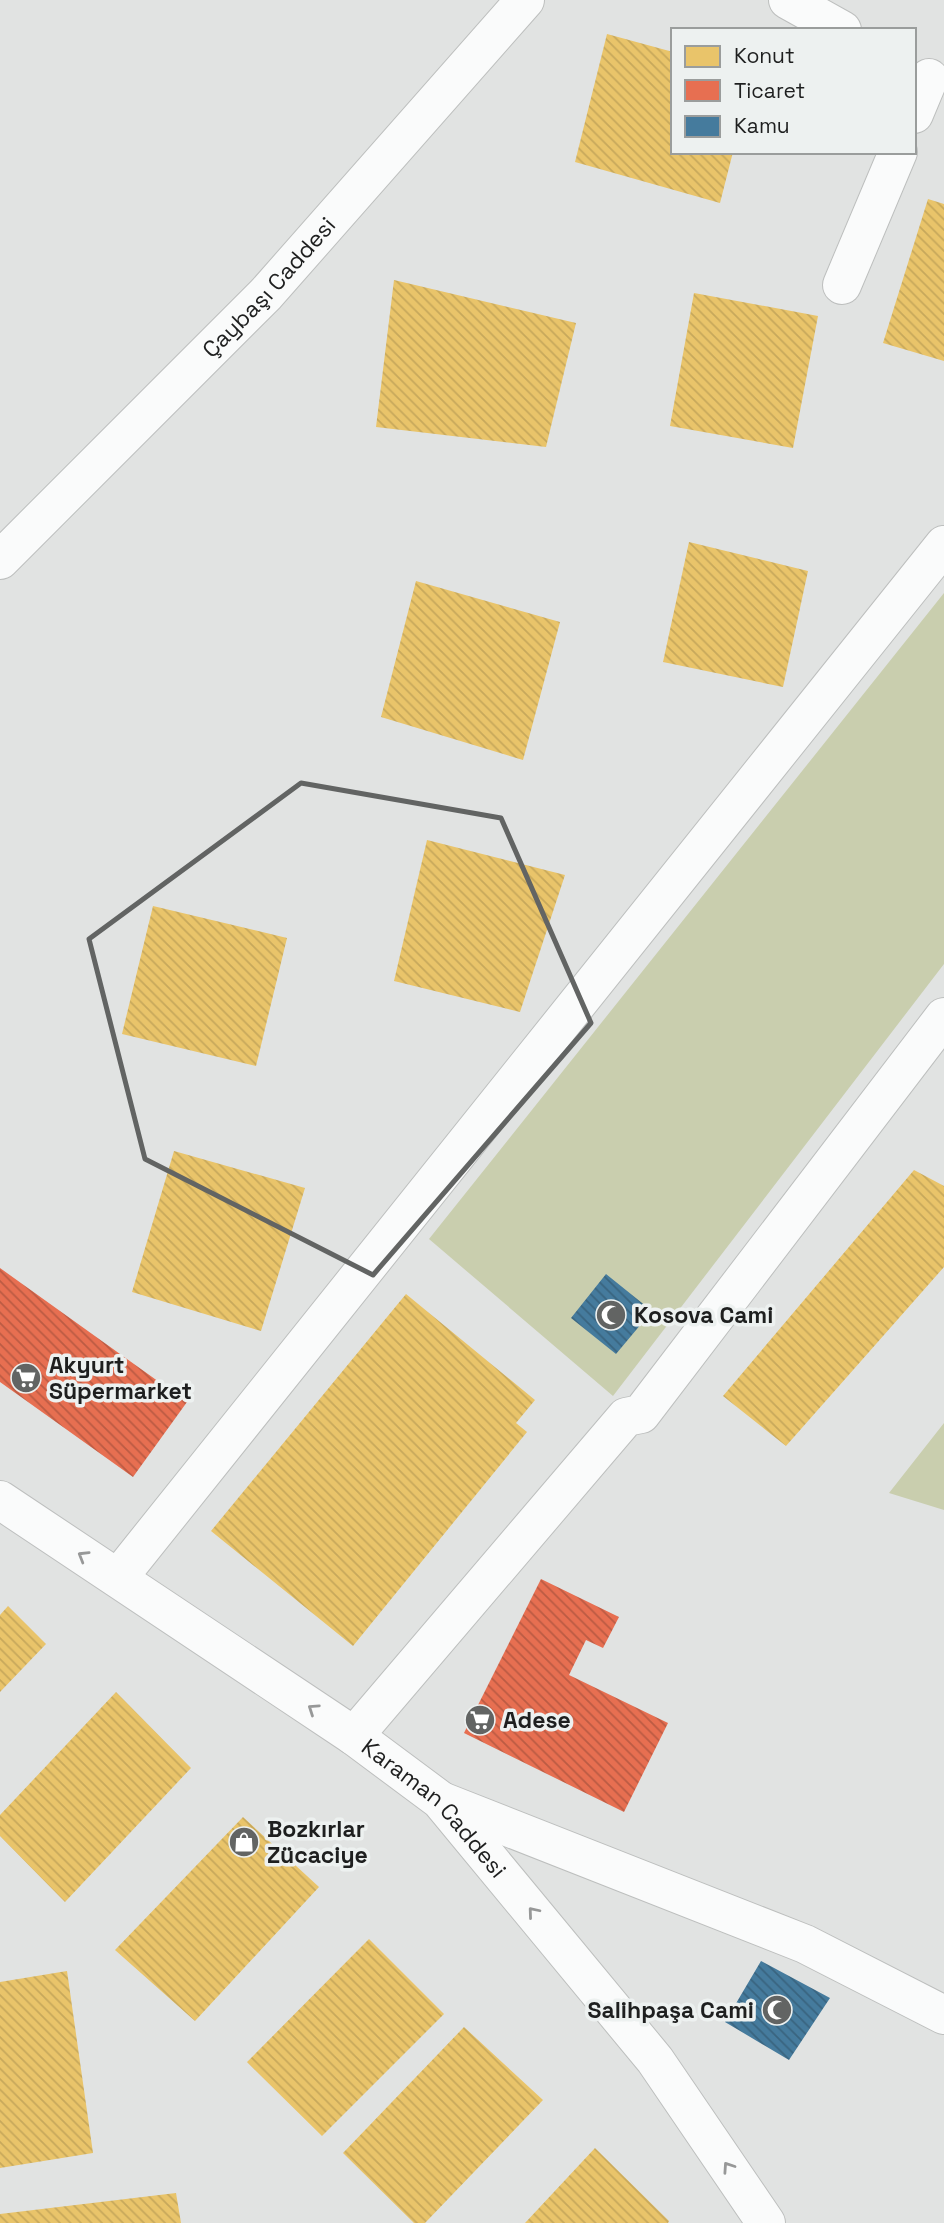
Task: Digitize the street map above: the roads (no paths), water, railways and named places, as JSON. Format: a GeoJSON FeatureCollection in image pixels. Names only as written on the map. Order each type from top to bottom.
{"type":"FeatureCollection","features":[{"type":"Feature","properties":{"kind":"street","name":"Çaybaşı Caddesi"},"geometry":{"type":"LineString","coordinates":[[0,560],[265,294],[525,0]]}},
{"type":"Feature","properties":{"kind":"street"},"geometry":{"type":"LineString","coordinates":[[788,0],[838,28]]}},
{"type":"Feature","properties":{"kind":"street"},"geometry":{"type":"LineString","coordinates":[[916,109],[929,78]]}},
{"type":"Feature","properties":{"kind":"street"},"geometry":{"type":"LineString","coordinates":[[842,285],[897,154]]}},
{"type":"Feature","properties":{"kind":"street"},"geometry":{"type":"LineString","coordinates":[[118,1578],[944,545]]}},
{"type":"Feature","properties":{"kind":"street"},"geometry":{"type":"LineString","coordinates":[[354,1737],[626,1417],[641,1414],[944,1017]]}},
{"type":"Feature","properties":{"kind":"street","name":"Karaman Caddesi"},"geometry":{"type":"LineString","coordinates":[[5,1512],[118,1578],[354,1737],[440,1800],[655,2060],[766,2223]]}},
{"type":"Feature","properties":{"kind":"street"},"geometry":{"type":"LineString","coordinates":[[440,1800],[805,1944],[944,2015]]}},
{"type":"Feature","properties":{"kind":"place","name":"Kosova Cami"},"geometry":{"type":"Point","coordinates":[611,1315]}},
{"type":"Feature","properties":{"kind":"place","name":"Akyurt Süpermarket"},"geometry":{"type":"Point","coordinates":[26,1378]}},
{"type":"Feature","properties":{"kind":"place","name":"Adese"},"geometry":{"type":"Point","coordinates":[480,1720]}},
{"type":"Feature","properties":{"kind":"place","name":"Bozkırlar Zücaciye"},"geometry":{"type":"Point","coordinates":[244,1842]}},
{"type":"Feature","properties":{"kind":"place","name":"Salihpaşa Cami"},"geometry":{"type":"Point","coordinates":[777,2010]}}]}
